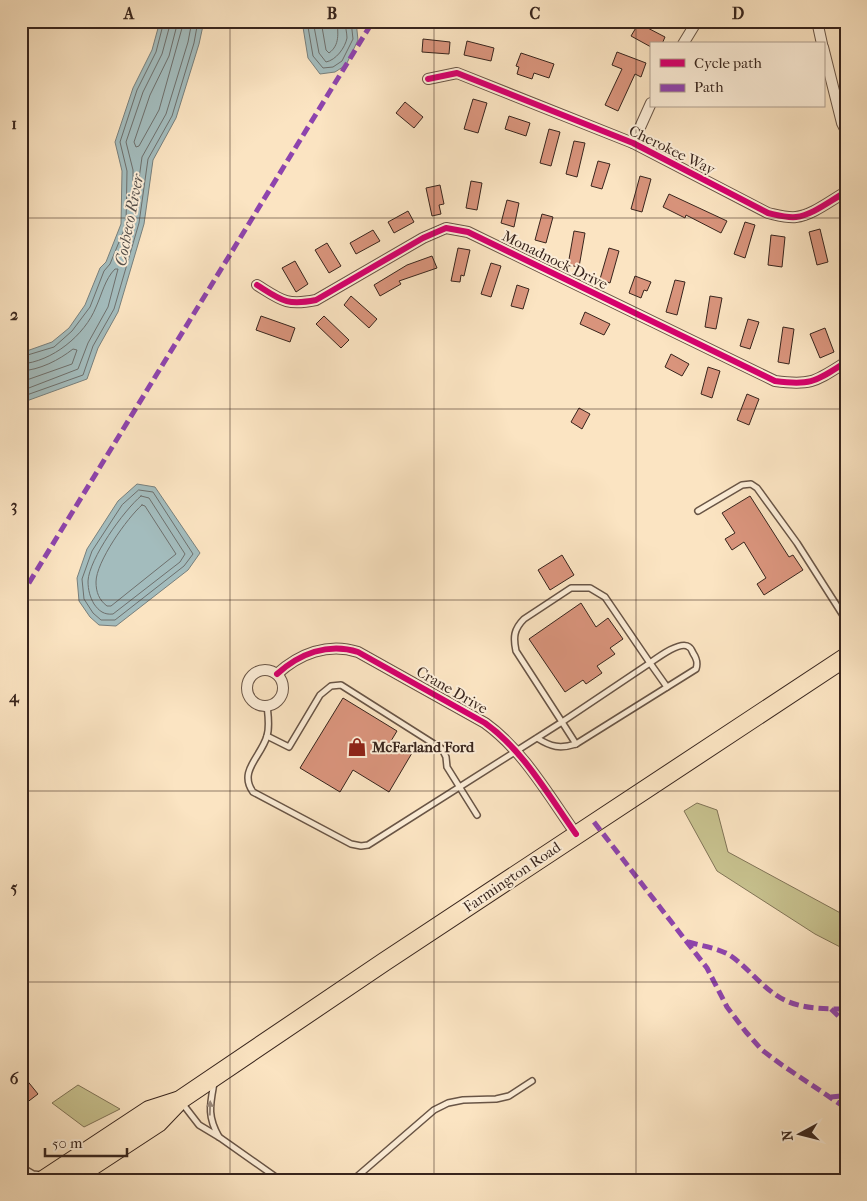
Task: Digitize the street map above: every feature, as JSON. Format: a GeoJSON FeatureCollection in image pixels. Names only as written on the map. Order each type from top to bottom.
{"type":"FeatureCollection","features":[{"type":"Feature","properties":{"kind":"highway","name":"Farmington Road"},"geometry":{"type":"LineString","coordinates":[[71,1180],[158,1123],[180,1100],[384,962],[846,657]]}},
{"type":"Feature","properties":{"kind":"highway","name":"Farmington Road"},"geometry":{"type":"LineString","coordinates":[[45,1178],[149,1110],[180,1100]]}},
{"type":"Feature","properties":{"kind":"street"},"geometry":{"type":"LineString","coordinates":[[684,42],[697,21]]}},
{"type":"Feature","properties":{"kind":"street"},"geometry":{"type":"LineString","coordinates":[[817,21],[822,42]]}},
{"type":"Feature","properties":{"kind":"street"},"geometry":{"type":"LineString","coordinates":[[824,50],[842,123],[846,131]]}},
{"type":"Feature","properties":{"kind":"street","name":"Cherokee Way"},"geometry":{"type":"LineString","coordinates":[[428,79],[457,73],[633,143],[768,213],[796,217],[810,212],[846,192]]}},
{"type":"Feature","properties":{"kind":"street"},"geometry":{"type":"LineString","coordinates":[[633,143],[650,105]]}},
{"type":"Feature","properties":{"kind":"street","name":"Monadnock Drive"},"geometry":{"type":"LineString","coordinates":[[257,284],[280,300],[298,304],[316,300],[423,238],[446,228],[468,232],[775,380],[797,384],[816,380],[846,362]]}},
{"type":"Feature","properties":{"kind":"street","name":"Crane Drive"},"geometry":{"type":"LineString","coordinates":[[277,674],[287,665],[312,652],[336,647],[353,650],[485,723],[507,740],[576,834]]}},
{"type":"Feature","properties":{"kind":"street"},"geometry":{"type":"LineString","coordinates":[[266,670],[277,674],[282,684],[281,695],[278,700],[267,705],[257,704],[249,697],[247,692],[248,680],[256,672],[266,670]]}},
{"type":"Feature","properties":{"kind":"lane"},"geometry":{"type":"LineString","coordinates":[[698,511],[742,484],[750,484],[758,488],[798,543],[846,620]]}},
{"type":"Feature","properties":{"kind":"lane"},"geometry":{"type":"LineString","coordinates":[[576,744],[516,651],[514,642],[514,633],[524,619],[571,588],[590,588],[605,597],[667,687]]}},
{"type":"Feature","properties":{"kind":"lane"},"geometry":{"type":"LineString","coordinates":[[267,705],[269,722],[267,736],[247,776],[248,785],[253,792],[351,844],[361,846],[368,845],[517,752],[537,738],[678,645],[684,644],[689,646],[696,657],[698,663],[696,669],[576,744],[558,748],[548,745],[537,738]]}},
{"type":"Feature","properties":{"kind":"lane"},"geometry":{"type":"LineString","coordinates":[[267,736],[289,747],[320,695],[331,686],[341,685],[442,749],[447,767],[477,815]]}},
{"type":"Feature","properties":{"kind":"lane"},"geometry":{"type":"LineString","coordinates":[[215,1077],[209,1112],[219,1137]]}},
{"type":"Feature","properties":{"kind":"lane"},"geometry":{"type":"LineString","coordinates":[[353,1180],[434,1110],[448,1103],[463,1100],[496,1099],[509,1096],[532,1081]]}},
{"type":"Feature","properties":{"kind":"lane"},"geometry":{"type":"LineString","coordinates":[[180,1100],[199,1125],[280,1180]]}},
{"type":"Feature","properties":{"kind":"lane"},"geometry":{"type":"LineString","coordinates":[[21,1167],[45,1178]]}},
{"type":"Feature","properties":{"kind":"shaded area"},"geometry":{"type":"Polygon","coordinates":[[[697,803],[717,810],[728,852],[846,916],[846,950],[815,934],[717,871],[684,811],[697,803]]]}},
{"type":"Feature","properties":{"kind":"shaded area"},"geometry":{"type":"Polygon","coordinates":[[[78,1085],[120,1109],[84,1127],[52,1103],[78,1085]]]}},
{"type":"Feature","properties":{"kind":"water","name":"Cocheco River"},"geometry":{"type":"Polygon","coordinates":[[[160,21],[204,21],[199,44],[176,118],[153,160],[144,224],[118,312],[98,348],[87,379],[21,403],[21,353],[52,342],[69,328],[85,305],[100,268],[106,262],[121,224],[122,171],[115,142],[133,88],[152,50],[160,21]]]}},
{"type":"Feature","properties":{"kind":"water"},"geometry":{"type":"Polygon","coordinates":[[[302,21],[356,21],[358,40],[346,65],[335,72],[320,74],[308,58],[302,21]]]}},
{"type":"Feature","properties":{"kind":"water"},"geometry":{"type":"Polygon","coordinates":[[[137,484],[155,487],[200,553],[188,570],[116,626],[99,625],[90,617],[79,601],[77,578],[87,549],[118,501],[137,484]]]}},
{"type":"Feature","properties":{"kind":"building"},"geometry":{"type":"Polygon","coordinates":[[[642,25],[665,37],[663,42],[650,42],[650,46],[631,36],[637,26],[641,28],[642,25]]]}},
{"type":"Feature","properties":{"kind":"building"},"geometry":{"type":"Polygon","coordinates":[[[423,39],[450,42],[449,54],[422,52],[423,39]]]}},
{"type":"Feature","properties":{"kind":"building"},"geometry":{"type":"Polygon","coordinates":[[[467,41],[494,48],[491,61],[464,55],[467,41]]]}},
{"type":"Feature","properties":{"kind":"building"},"geometry":{"type":"Polygon","coordinates":[[[617,52],[646,63],[641,77],[635,74],[618,111],[605,105],[622,69],[612,65],[617,52]]]}},
{"type":"Feature","properties":{"kind":"building"},"geometry":{"type":"Polygon","coordinates":[[[521,53],[554,64],[549,78],[534,73],[532,79],[517,74],[519,67],[516,66],[521,53]]]}},
{"type":"Feature","properties":{"kind":"building"},"geometry":{"type":"Polygon","coordinates":[[[473,99],[487,103],[478,133],[464,129],[473,99]]]}},
{"type":"Feature","properties":{"kind":"building"},"geometry":{"type":"Polygon","coordinates":[[[405,102],[423,117],[414,128],[396,113],[405,102]]]}},
{"type":"Feature","properties":{"kind":"building"},"geometry":{"type":"Polygon","coordinates":[[[509,116],[530,123],[526,136],[505,129],[509,116]]]}},
{"type":"Feature","properties":{"kind":"building"},"geometry":{"type":"Polygon","coordinates":[[[549,129],[560,132],[551,166],[540,163],[549,129]]]}},
{"type":"Feature","properties":{"kind":"building"},"geometry":{"type":"Polygon","coordinates":[[[574,141],[585,143],[577,177],[566,174],[574,141]]]}},
{"type":"Feature","properties":{"kind":"building"},"geometry":{"type":"Polygon","coordinates":[[[598,161],[610,164],[602,189],[591,186],[598,161]]]}},
{"type":"Feature","properties":{"kind":"building"},"geometry":{"type":"Polygon","coordinates":[[[640,176],[651,179],[642,212],[631,209],[640,176]]]}},
{"type":"Feature","properties":{"kind":"building"},"geometry":{"type":"Polygon","coordinates":[[[471,181],[482,183],[477,210],[466,208],[471,181]]]}},
{"type":"Feature","properties":{"kind":"building"},"geometry":{"type":"Polygon","coordinates":[[[440,185],[444,204],[439,205],[441,214],[432,216],[426,188],[440,185]]]}},
{"type":"Feature","properties":{"kind":"building"},"geometry":{"type":"Polygon","coordinates":[[[669,194],[727,221],[721,233],[686,215],[685,218],[663,207],[669,194]]]}},
{"type":"Feature","properties":{"kind":"building"},"geometry":{"type":"Polygon","coordinates":[[[507,200],[519,203],[514,227],[501,223],[507,200]]]}},
{"type":"Feature","properties":{"kind":"building"},"geometry":{"type":"Polygon","coordinates":[[[408,211],[414,222],[394,233],[388,222],[408,211]]]}},
{"type":"Feature","properties":{"kind":"building"},"geometry":{"type":"Polygon","coordinates":[[[542,214],[553,217],[546,243],[535,240],[542,214]]]}},
{"type":"Feature","properties":{"kind":"building"},"geometry":{"type":"Polygon","coordinates":[[[745,222],[755,225],[745,258],[734,254],[745,222]]]}},
{"type":"Feature","properties":{"kind":"building"},"geometry":{"type":"Polygon","coordinates":[[[820,229],[828,262],[817,265],[809,232],[820,229]]]}},
{"type":"Feature","properties":{"kind":"building"},"geometry":{"type":"Polygon","coordinates":[[[373,230],[380,241],[356,254],[350,243],[373,230]]]}},
{"type":"Feature","properties":{"kind":"building"},"geometry":{"type":"Polygon","coordinates":[[[574,231],[585,233],[579,267],[568,265],[574,231]]]}},
{"type":"Feature","properties":{"kind":"building"},"geometry":{"type":"Polygon","coordinates":[[[771,235],[785,237],[782,267],[768,265],[771,235]]]}},
{"type":"Feature","properties":{"kind":"building"},"geometry":{"type":"Polygon","coordinates":[[[327,243],[341,266],[329,273],[315,250],[327,243]]]}},
{"type":"Feature","properties":{"kind":"building"},"geometry":{"type":"Polygon","coordinates":[[[458,248],[470,250],[464,276],[461,275],[460,282],[451,281],[458,248]]]}},
{"type":"Feature","properties":{"kind":"building"},"geometry":{"type":"Polygon","coordinates":[[[609,248],[619,251],[610,283],[600,279],[609,248]]]}},
{"type":"Feature","properties":{"kind":"building"},"geometry":{"type":"Polygon","coordinates":[[[432,256],[437,268],[399,281],[401,284],[380,296],[374,285],[407,265],[432,256]]]}},
{"type":"Feature","properties":{"kind":"building"},"geometry":{"type":"Polygon","coordinates":[[[295,261],[308,284],[296,292],[282,268],[295,261]]]}},
{"type":"Feature","properties":{"kind":"building"},"geometry":{"type":"Polygon","coordinates":[[[491,263],[501,266],[491,297],[481,294],[491,263]]]}},
{"type":"Feature","properties":{"kind":"building"},"geometry":{"type":"Polygon","coordinates":[[[635,276],[651,282],[647,291],[644,290],[641,298],[629,293],[635,276]]]}},
{"type":"Feature","properties":{"kind":"building"},"geometry":{"type":"Polygon","coordinates":[[[675,280],[685,282],[677,315],[666,312],[675,280]]]}},
{"type":"Feature","properties":{"kind":"building"},"geometry":{"type":"Polygon","coordinates":[[[517,285],[529,289],[523,309],[511,306],[517,285]]]}},
{"type":"Feature","properties":{"kind":"building"},"geometry":{"type":"Polygon","coordinates":[[[351,296],[377,319],[369,328],[344,305],[351,296]]]}},
{"type":"Feature","properties":{"kind":"building"},"geometry":{"type":"Polygon","coordinates":[[[710,296],[722,298],[716,329],[705,327],[710,296]]]}},
{"type":"Feature","properties":{"kind":"building"},"geometry":{"type":"Polygon","coordinates":[[[585,312],[610,324],[604,335],[580,324],[585,312]]]}},
{"type":"Feature","properties":{"kind":"building"},"geometry":{"type":"Polygon","coordinates":[[[261,316],[295,328],[290,342],[256,330],[261,316]]]}},
{"type":"Feature","properties":{"kind":"building"},"geometry":{"type":"Polygon","coordinates":[[[324,316],[349,340],[341,348],[316,324],[324,316]]]}},
{"type":"Feature","properties":{"kind":"building"},"geometry":{"type":"Polygon","coordinates":[[[748,319],[759,322],[750,349],[740,346],[748,319]]]}},
{"type":"Feature","properties":{"kind":"building"},"geometry":{"type":"Polygon","coordinates":[[[783,327],[794,329],[789,364],[778,362],[783,327]]]}},
{"type":"Feature","properties":{"kind":"building"},"geometry":{"type":"Polygon","coordinates":[[[825,328],[834,352],[820,358],[810,334],[825,328]]]}},
{"type":"Feature","properties":{"kind":"building"},"geometry":{"type":"Polygon","coordinates":[[[671,354],[689,364],[682,376],[665,367],[671,354]]]}},
{"type":"Feature","properties":{"kind":"building"},"geometry":{"type":"Polygon","coordinates":[[[708,367],[720,371],[712,398],[701,394],[708,367]]]}},
{"type":"Feature","properties":{"kind":"building"},"geometry":{"type":"Polygon","coordinates":[[[747,394],[759,399],[749,425],[737,420],[747,394]]]}},
{"type":"Feature","properties":{"kind":"building"},"geometry":{"type":"Polygon","coordinates":[[[579,408],[590,414],[582,429],[571,422],[579,408]]]}},
{"type":"Feature","properties":{"kind":"building"},"geometry":{"type":"Polygon","coordinates":[[[750,496],[789,557],[793,555],[803,570],[764,595],[757,584],[766,578],[744,542],[732,550],[725,539],[735,533],[722,513],[750,496]]]}},
{"type":"Feature","properties":{"kind":"building"},"geometry":{"type":"Polygon","coordinates":[[[562,555],[574,575],[550,590],[538,570],[562,555]]]}},
{"type":"Feature","properties":{"kind":"building"},"geometry":{"type":"Polygon","coordinates":[[[581,603],[596,627],[608,618],[623,639],[610,648],[615,654],[597,666],[602,673],[586,684],[583,680],[565,692],[529,639],[581,603]]]}},
{"type":"Feature","properties":{"kind":"building","name":"McFarland Ford"},"geometry":{"type":"Polygon","coordinates":[[[343,698],[397,731],[391,741],[412,753],[389,792],[353,770],[340,792],[300,768],[343,698]]]}},
{"type":"Feature","properties":{"kind":"building"},"geometry":{"type":"Polygon","coordinates":[[[21,1073],[38,1094],[21,1107],[21,1073]]]}},
{"type":"Feature","properties":{"kind":"marked path"},"geometry":{"type":"LineString","coordinates":[[21,596],[373,21]]}},
{"type":"Feature","properties":{"kind":"marked path"},"geometry":{"type":"LineString","coordinates":[[594,822],[707,968],[727,1007],[746,1032],[762,1050],[846,1108]]}},
{"type":"Feature","properties":{"kind":"marked path"},"geometry":{"type":"LineString","coordinates":[[688,942],[726,953],[773,993],[789,1002],[824,1009],[846,1009]]}},
{"type":"Feature","properties":{"kind":"marked path"},"geometry":{"type":"LineString","coordinates":[[831,1009],[846,1023]]}},
{"type":"Feature","properties":{"kind":"marked path"},"geometry":{"type":"LineString","coordinates":[[831,1097],[846,1094]]}},
{"type":"Feature","properties":{"kind":"cycle path"},"geometry":{"type":"LineString","coordinates":[[428,79],[457,73],[633,143],[768,213],[789,217],[802,216],[846,192]]}},
{"type":"Feature","properties":{"kind":"cycle path"},"geometry":{"type":"LineString","coordinates":[[257,285],[272,295],[290,302],[316,300],[423,238],[446,228],[468,232],[775,381],[797,383],[813,381],[846,362]]}},
{"type":"Feature","properties":{"kind":"cycle path"},"geometry":{"type":"LineString","coordinates":[[277,674],[304,656],[325,649],[336,648],[358,652],[485,723],[499,734],[535,774],[576,834]]}},
{"type":"Feature","properties":{"kind":"place","name":"McFarland Ford"},"geometry":{"type":"Point","coordinates":[357,747]}}]}
